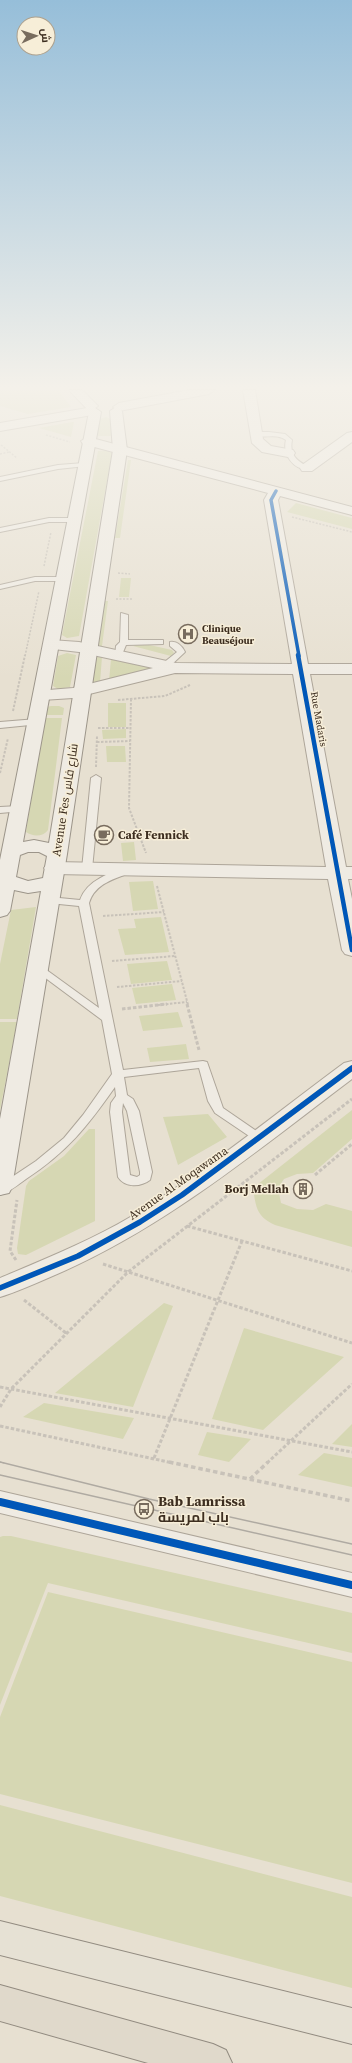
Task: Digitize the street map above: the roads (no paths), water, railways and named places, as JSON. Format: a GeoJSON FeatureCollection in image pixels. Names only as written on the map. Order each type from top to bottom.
{"type":"FeatureCollection","features":[{"type":"Feature","properties":{"kind":"highway"},"geometry":{"type":"LineString","coordinates":[[0,2003],[213,2063]]}},
{"type":"Feature","properties":{"kind":"main road"},"geometry":{"type":"LineString","coordinates":[[0,1938],[352,2026]]}},
{"type":"Feature","properties":{"kind":"street"},"geometry":{"type":"LineString","coordinates":[[0,911],[7,866],[37,722],[76,520],[81,486]]}},
{"type":"Feature","properties":{"kind":"street","name":"Avenue Fes شارع فاس"},"geometry":{"type":"LineString","coordinates":[[0,1187],[53,876],[114,486]]}},
{"type":"Feature","properties":{"kind":"street"},"geometry":{"type":"LineString","coordinates":[[258,486],[352,512]]}},
{"type":"Feature","properties":{"kind":"street","name":"Rue Madaris"},"geometry":{"type":"LineString","coordinates":[[276,491],[272,500],[302,669],[344,873],[352,950]]}},
{"type":"Feature","properties":{"kind":"street"},"geometry":{"type":"LineString","coordinates":[[51,645],[69,645],[88,649],[121,649],[170,667]]}},
{"type":"Feature","properties":{"kind":"street"},"geometry":{"type":"LineString","coordinates":[[42,695],[63,695],[82,691],[170,667],[352,669]]}},
{"type":"Feature","properties":{"kind":"street"},"geometry":{"type":"LineString","coordinates":[[7,866],[30,846],[51,849],[53,876]]}},
{"type":"Feature","properties":{"kind":"street"},"geometry":{"type":"LineString","coordinates":[[7,866],[15,885],[27,887],[40,886],[53,876],[87,868],[344,873]]}},
{"type":"Feature","properties":{"kind":"street","name":"Avenue Al Moqawama"},"geometry":{"type":"LineString","coordinates":[[0,1288],[78,1256],[140,1222],[182,1195],[352,1068]]}},
{"type":"Feature","properties":{"kind":"street"},"geometry":{"type":"LineString","coordinates":[[0,1502],[352,1585]]}},
{"type":"Feature","properties":{"kind":"lane"},"geometry":{"type":"LineString","coordinates":[[0,530],[54,520],[76,520]]}},
{"type":"Feature","properties":{"kind":"lane"},"geometry":{"type":"LineString","coordinates":[[0,587],[42,579],[64,579]]}},
{"type":"Feature","properties":{"kind":"lane"},"geometry":{"type":"LineString","coordinates":[[124,615],[121,649],[160,642]]}},
{"type":"Feature","properties":{"kind":"lane"},"geometry":{"type":"LineString","coordinates":[[170,667],[181,652],[179,648],[173,644]]}},
{"type":"Feature","properties":{"kind":"lane"},"geometry":{"type":"LineString","coordinates":[[0,725],[37,722]]}},
{"type":"Feature","properties":{"kind":"lane"},"geometry":{"type":"LineString","coordinates":[[87,868],[96,778]]}},
{"type":"Feature","properties":{"kind":"lane"},"geometry":{"type":"LineString","coordinates":[[0,810],[19,809]]}},
{"type":"Feature","properties":{"kind":"lane"},"geometry":{"type":"LineString","coordinates":[[122,1096],[117,1103],[116,1112],[124,1177],[128,1181],[135,1182],[146,1177],[146,1172],[133,1111],[129,1102],[122,1096],[85,917],[84,903],[88,891],[93,886],[131,869]]}},
{"type":"Feature","properties":{"kind":"lane"},"geometry":{"type":"LineString","coordinates":[[53,876],[84,903]]}},
{"type":"Feature","properties":{"kind":"lane"},"geometry":{"type":"LineString","coordinates":[[37,968],[105,1014]]}},
{"type":"Feature","properties":{"kind":"lane"},"geometry":{"type":"LineString","coordinates":[[0,1191],[40,1164],[64,1144],[84,1122],[118,1074],[202,1064],[214,1101],[219,1110],[259,1138]]}},
{"type":"Feature","properties":{"kind":"tram line"},"geometry":{"type":"LineString","coordinates":[[4,1463],[0,1462],[149,1499],[352,1544]]}},
{"type":"Feature","properties":{"kind":"tram line"},"geometry":{"type":"LineString","coordinates":[[0,1475],[352,1555]]}},
{"type":"Feature","properties":{"kind":"place","name":"Clinique Beauséjour"},"geometry":{"type":"Point","coordinates":[188,634]}},
{"type":"Feature","properties":{"kind":"place","name":"Café Fennick"},"geometry":{"type":"Point","coordinates":[104,835]}},
{"type":"Feature","properties":{"kind":"place","name":"Borj Mellah"},"geometry":{"type":"Point","coordinates":[303,1189]}},
{"type":"Feature","properties":{"kind":"place","name":"Bab Lamrissa باب لمريسة"},"geometry":{"type":"Point","coordinates":[144,1509]}}]}
